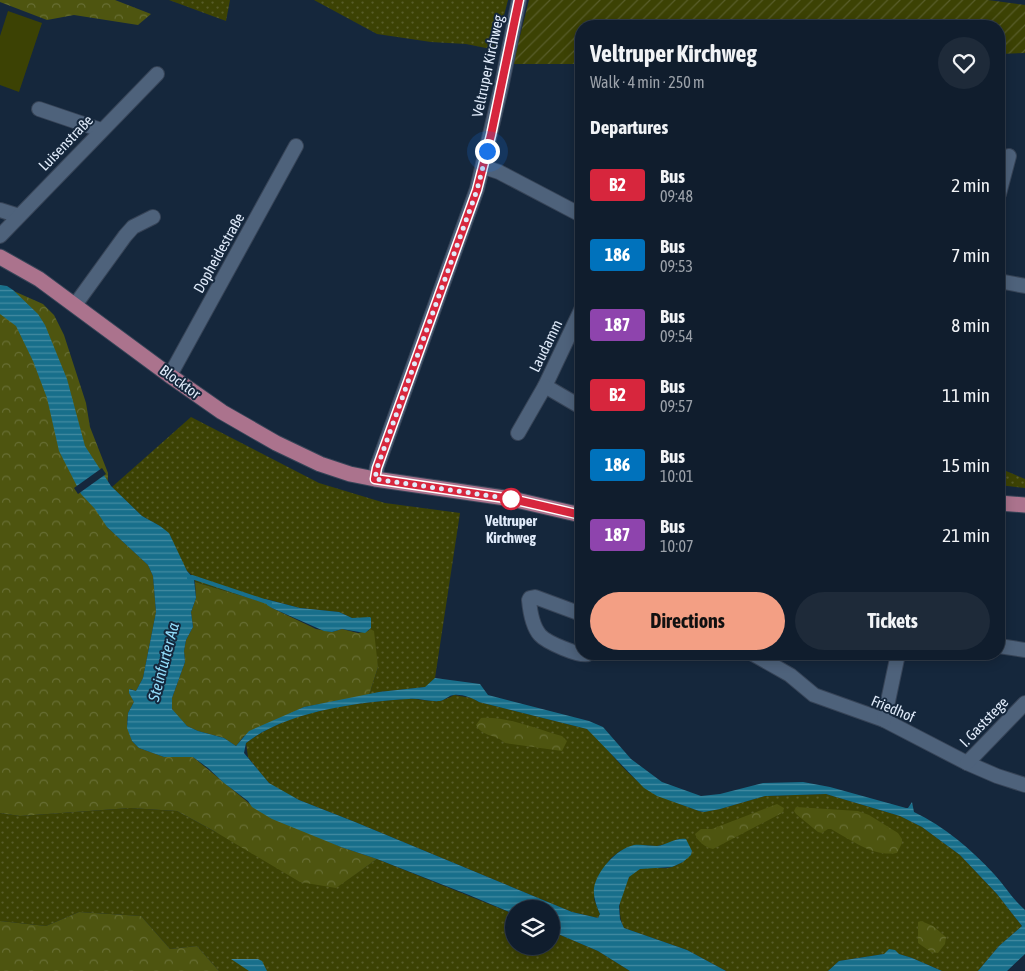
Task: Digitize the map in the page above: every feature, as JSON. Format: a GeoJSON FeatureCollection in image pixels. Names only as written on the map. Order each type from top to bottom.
{"type":"FeatureCollection","features":[{"type":"Feature","properties":{"kind":"main road","name":"Blocktor"},"geometry":{"type":"LineString","coordinates":[[0,257],[39,279],[222,412],[276,443],[320,464],[350,474],[375,479],[512,499],[575,514]]}},
{"type":"Feature","properties":{"kind":"main road"},"geometry":{"type":"LineString","coordinates":[[1005,503],[1025,505]]}},
{"type":"Feature","properties":{"kind":"street","name":"Veltruper Kirchweg"},"geometry":{"type":"LineString","coordinates":[[375,479],[377,468],[484,167],[519,0]]}},
{"type":"Feature","properties":{"kind":"street","name":"Luisenstraße"},"geometry":{"type":"LineString","coordinates":[[6,225],[157,74]]}},
{"type":"Feature","properties":{"kind":"street"},"geometry":{"type":"LineString","coordinates":[[39,109],[101,130]]}},
{"type":"Feature","properties":{"kind":"street","name":"Dopheidestraße"},"geometry":{"type":"LineString","coordinates":[[169,375],[296,146]]}},
{"type":"Feature","properties":{"kind":"street"},"geometry":{"type":"LineString","coordinates":[[1005,171],[1009,156]]}},
{"type":"Feature","properties":{"kind":"street"},"geometry":{"type":"LineString","coordinates":[[484,167],[499,172],[575,212]]}},
{"type":"Feature","properties":{"kind":"street"},"geometry":{"type":"LineString","coordinates":[[0,210],[6,225]]}},
{"type":"Feature","properties":{"kind":"street"},"geometry":{"type":"LineString","coordinates":[[75,305],[125,236],[133,227],[152,217]]}},
{"type":"Feature","properties":{"kind":"street"},"geometry":{"type":"LineString","coordinates":[[1005,282],[1025,286]]}},
{"type":"Feature","properties":{"kind":"street","name":"Laudamm"},"geometry":{"type":"LineString","coordinates":[[575,323],[545,386],[575,404]]}},
{"type":"Feature","properties":{"kind":"street"},"geometry":{"type":"LineString","coordinates":[[518,433],[545,386]]}},
{"type":"Feature","properties":{"kind":"street"},"geometry":{"type":"LineString","coordinates":[[575,612],[535,596],[529,600],[536,627],[541,636],[575,652]]}},
{"type":"Feature","properties":{"kind":"street"},"geometry":{"type":"LineString","coordinates":[[1005,647],[1025,650]]}},
{"type":"Feature","properties":{"kind":"street","name":"Friedhof"},"geometry":{"type":"LineString","coordinates":[[766,660],[790,675],[814,695],[884,720],[967,763],[1025,786]]}},
{"type":"Feature","properties":{"kind":"street"},"geometry":{"type":"LineString","coordinates":[[884,720],[897,660]]}},
{"type":"Feature","properties":{"kind":"street","name":"I. Gaststege"},"geometry":{"type":"LineString","coordinates":[[967,763],[1025,703]]}},
{"type":"Feature","properties":{"kind":"green space"},"geometry":{"type":"Polygon","coordinates":[[[0,0],[115,0],[151,14],[138,25],[74,15],[47,20],[0,2],[0,0]]]}},
{"type":"Feature","properties":{"kind":"green space"},"geometry":{"type":"Polygon","coordinates":[[[169,0],[230,0],[226,21],[169,0]]]}},
{"type":"Feature","properties":{"kind":"green space"},"geometry":{"type":"Polygon","coordinates":[[[314,0],[508,0],[496,46],[486,48],[377,34],[314,0]]]}},
{"type":"Feature","properties":{"kind":"green space"},"geometry":{"type":"Polygon","coordinates":[[[529,0],[988,0],[1025,5],[1025,53],[1005,54],[1005,20],[575,20],[575,64],[513,64],[529,0]]]}},
{"type":"Feature","properties":{"kind":"green space"},"geometry":{"type":"Polygon","coordinates":[[[8,11],[42,23],[19,92],[0,85],[0,36],[8,11]]]}},
{"type":"Feature","properties":{"kind":"green space"},"geometry":{"type":"Polygon","coordinates":[[[0,285],[43,304],[54,315],[64,335],[86,403],[90,427],[108,473],[107,527],[148,565],[153,576],[156,612],[143,678],[136,691],[130,689],[129,692],[134,702],[128,713],[127,724],[132,741],[139,748],[164,757],[193,757],[250,804],[341,847],[377,859],[336,888],[300,882],[177,811],[130,808],[20,816],[0,813],[0,285]]]}},
{"type":"Feature","properties":{"kind":"green space"},"geometry":{"type":"Polygon","coordinates":[[[191,417],[319,483],[385,503],[460,513],[435,678],[426,687],[379,692],[369,695],[378,667],[369,630],[371,618],[352,618],[339,612],[300,608],[266,599],[266,603],[195,582],[160,526],[142,516],[112,487],[191,417]]]}},
{"type":"Feature","properties":{"kind":"green space"},"geometry":{"type":"Polygon","coordinates":[[[1005,471],[1025,479],[1025,488],[1005,486],[1005,471]]]}},
{"type":"Feature","properties":{"kind":"green space"},"geometry":{"type":"Polygon","coordinates":[[[195,582],[266,603],[272,608],[316,629],[332,632],[342,629],[358,633],[370,629],[374,631],[378,667],[369,695],[304,707],[244,736],[236,746],[224,738],[187,726],[174,713],[171,706],[185,662],[186,640],[193,627],[191,612],[196,598],[195,582]]]}},
{"type":"Feature","properties":{"kind":"green space"},"geometry":{"type":"Polygon","coordinates":[[[454,695],[472,698],[479,702],[587,729],[627,771],[648,789],[702,812],[720,809],[765,796],[826,794],[900,816],[922,827],[960,855],[997,894],[1022,926],[999,946],[978,971],[942,971],[899,954],[884,954],[839,961],[828,971],[726,971],[687,950],[624,928],[621,921],[621,895],[628,879],[640,869],[668,868],[683,862],[684,839],[678,839],[671,843],[657,846],[635,845],[620,851],[611,858],[599,875],[594,899],[600,914],[598,918],[572,912],[560,907],[560,900],[543,900],[299,800],[275,788],[266,780],[248,757],[246,743],[281,723],[301,716],[322,710],[364,703],[409,699],[440,701],[454,695]]]}},
{"type":"Feature","properties":{"kind":"green space"},"geometry":{"type":"Polygon","coordinates":[[[481,718],[501,719],[522,724],[562,736],[567,741],[562,751],[505,743],[498,738],[485,734],[479,729],[476,725],[481,718]]]}},
{"type":"Feature","properties":{"kind":"green space"},"geometry":{"type":"Polygon","coordinates":[[[777,804],[784,808],[783,812],[713,849],[702,844],[695,834],[701,829],[712,829],[777,804]]]}},
{"type":"Feature","properties":{"kind":"green space"},"geometry":{"type":"Polygon","coordinates":[[[796,807],[858,811],[869,815],[898,833],[902,843],[897,853],[888,854],[871,850],[831,829],[822,833],[818,832],[796,814],[794,811],[796,807]]]}},
{"type":"Feature","properties":{"kind":"green space"},"geometry":{"type":"Polygon","coordinates":[[[130,808],[177,811],[214,831],[336,887],[377,859],[505,910],[505,955],[560,955],[560,935],[598,951],[630,971],[219,971],[197,946],[170,949],[141,916],[79,912],[46,926],[0,921],[0,813],[20,816],[130,808]]]}},
{"type":"Feature","properties":{"kind":"green space"},"geometry":{"type":"Polygon","coordinates":[[[79,912],[141,916],[170,949],[197,946],[219,971],[0,971],[0,921],[46,926],[79,912]]]}},
{"type":"Feature","properties":{"kind":"green space"},"geometry":{"type":"Polygon","coordinates":[[[921,921],[933,926],[946,937],[945,944],[938,953],[931,952],[918,943],[918,922],[921,921]]]}},
{"type":"Feature","properties":{"kind":"water","name":"Steinfurter Aa"},"geometry":{"type":"Polygon","coordinates":[[[0,285],[7,286],[13,290],[38,314],[45,325],[67,379],[85,446],[111,486],[142,516],[169,533],[187,571],[194,579],[196,598],[191,612],[193,627],[186,640],[185,662],[172,698],[172,709],[187,726],[224,738],[236,746],[249,731],[304,707],[379,692],[425,687],[435,678],[480,684],[488,695],[589,721],[603,727],[631,759],[662,782],[701,796],[720,794],[763,783],[803,782],[830,787],[906,808],[912,802],[914,812],[947,831],[967,848],[994,874],[1025,910],[1025,954],[1007,971],[978,971],[999,946],[1022,926],[997,894],[960,855],[922,827],[900,816],[826,794],[765,796],[720,809],[699,811],[657,796],[644,788],[587,729],[479,702],[464,696],[452,695],[440,701],[389,700],[324,710],[282,723],[263,732],[246,743],[244,753],[269,783],[299,800],[543,900],[505,900],[505,910],[272,819],[252,807],[248,801],[193,757],[164,757],[139,748],[132,741],[127,728],[128,713],[134,702],[129,689],[136,691],[143,678],[156,612],[153,576],[148,565],[107,527],[95,509],[81,494],[59,451],[47,398],[33,361],[16,326],[0,314],[0,285]]]}},
{"type":"Feature","properties":{"kind":"water"},"geometry":{"type":"Polygon","coordinates":[[[265,599],[300,608],[339,612],[352,618],[370,617],[371,628],[365,633],[342,629],[332,632],[324,631],[272,608],[267,605],[265,599]]]}},
{"type":"Feature","properties":{"kind":"water"},"geometry":{"type":"Polygon","coordinates":[[[679,839],[686,839],[692,851],[691,855],[683,862],[672,867],[640,869],[629,877],[619,906],[620,919],[624,928],[687,950],[726,971],[630,971],[598,951],[560,935],[560,907],[598,918],[600,914],[594,888],[603,868],[614,856],[627,847],[634,845],[657,846],[679,839]]]}},
{"type":"Feature","properties":{"kind":"water"},"geometry":{"type":"Polygon","coordinates":[[[889,949],[942,971],[828,971],[839,961],[884,954],[889,949]]]}},
{"type":"Feature","properties":{"kind":"water"},"geometry":{"type":"Polygon","coordinates":[[[231,959],[258,959],[262,961],[267,971],[249,971],[231,959]]]}},
{"type":"Feature","properties":{"kind":"pier"},"geometry":{"type":"Polygon","coordinates":[[[102,468],[106,474],[78,494],[74,488],[102,468]]]}},
{"type":"Feature","properties":{"kind":"waterway"},"geometry":{"type":"LineString","coordinates":[[189,578],[192,577],[270,603]]}},
{"type":"Feature","properties":{"kind":"bus line","name":"B2"},"geometry":{"type":"LineString","coordinates":[[519,0],[484,167],[377,468],[375,479],[512,499],[575,514]]}},
{"type":"Feature","properties":{"kind":"place","name":"Veltruper Kirchweg"},"geometry":{"type":"Point","coordinates":[511,499]}},
{"type":"Feature","properties":{"kind":"route"},"geometry":{"type":"LineString","coordinates":[[487,151],[477,190],[377,468],[375,479],[511,499]]}}]}
